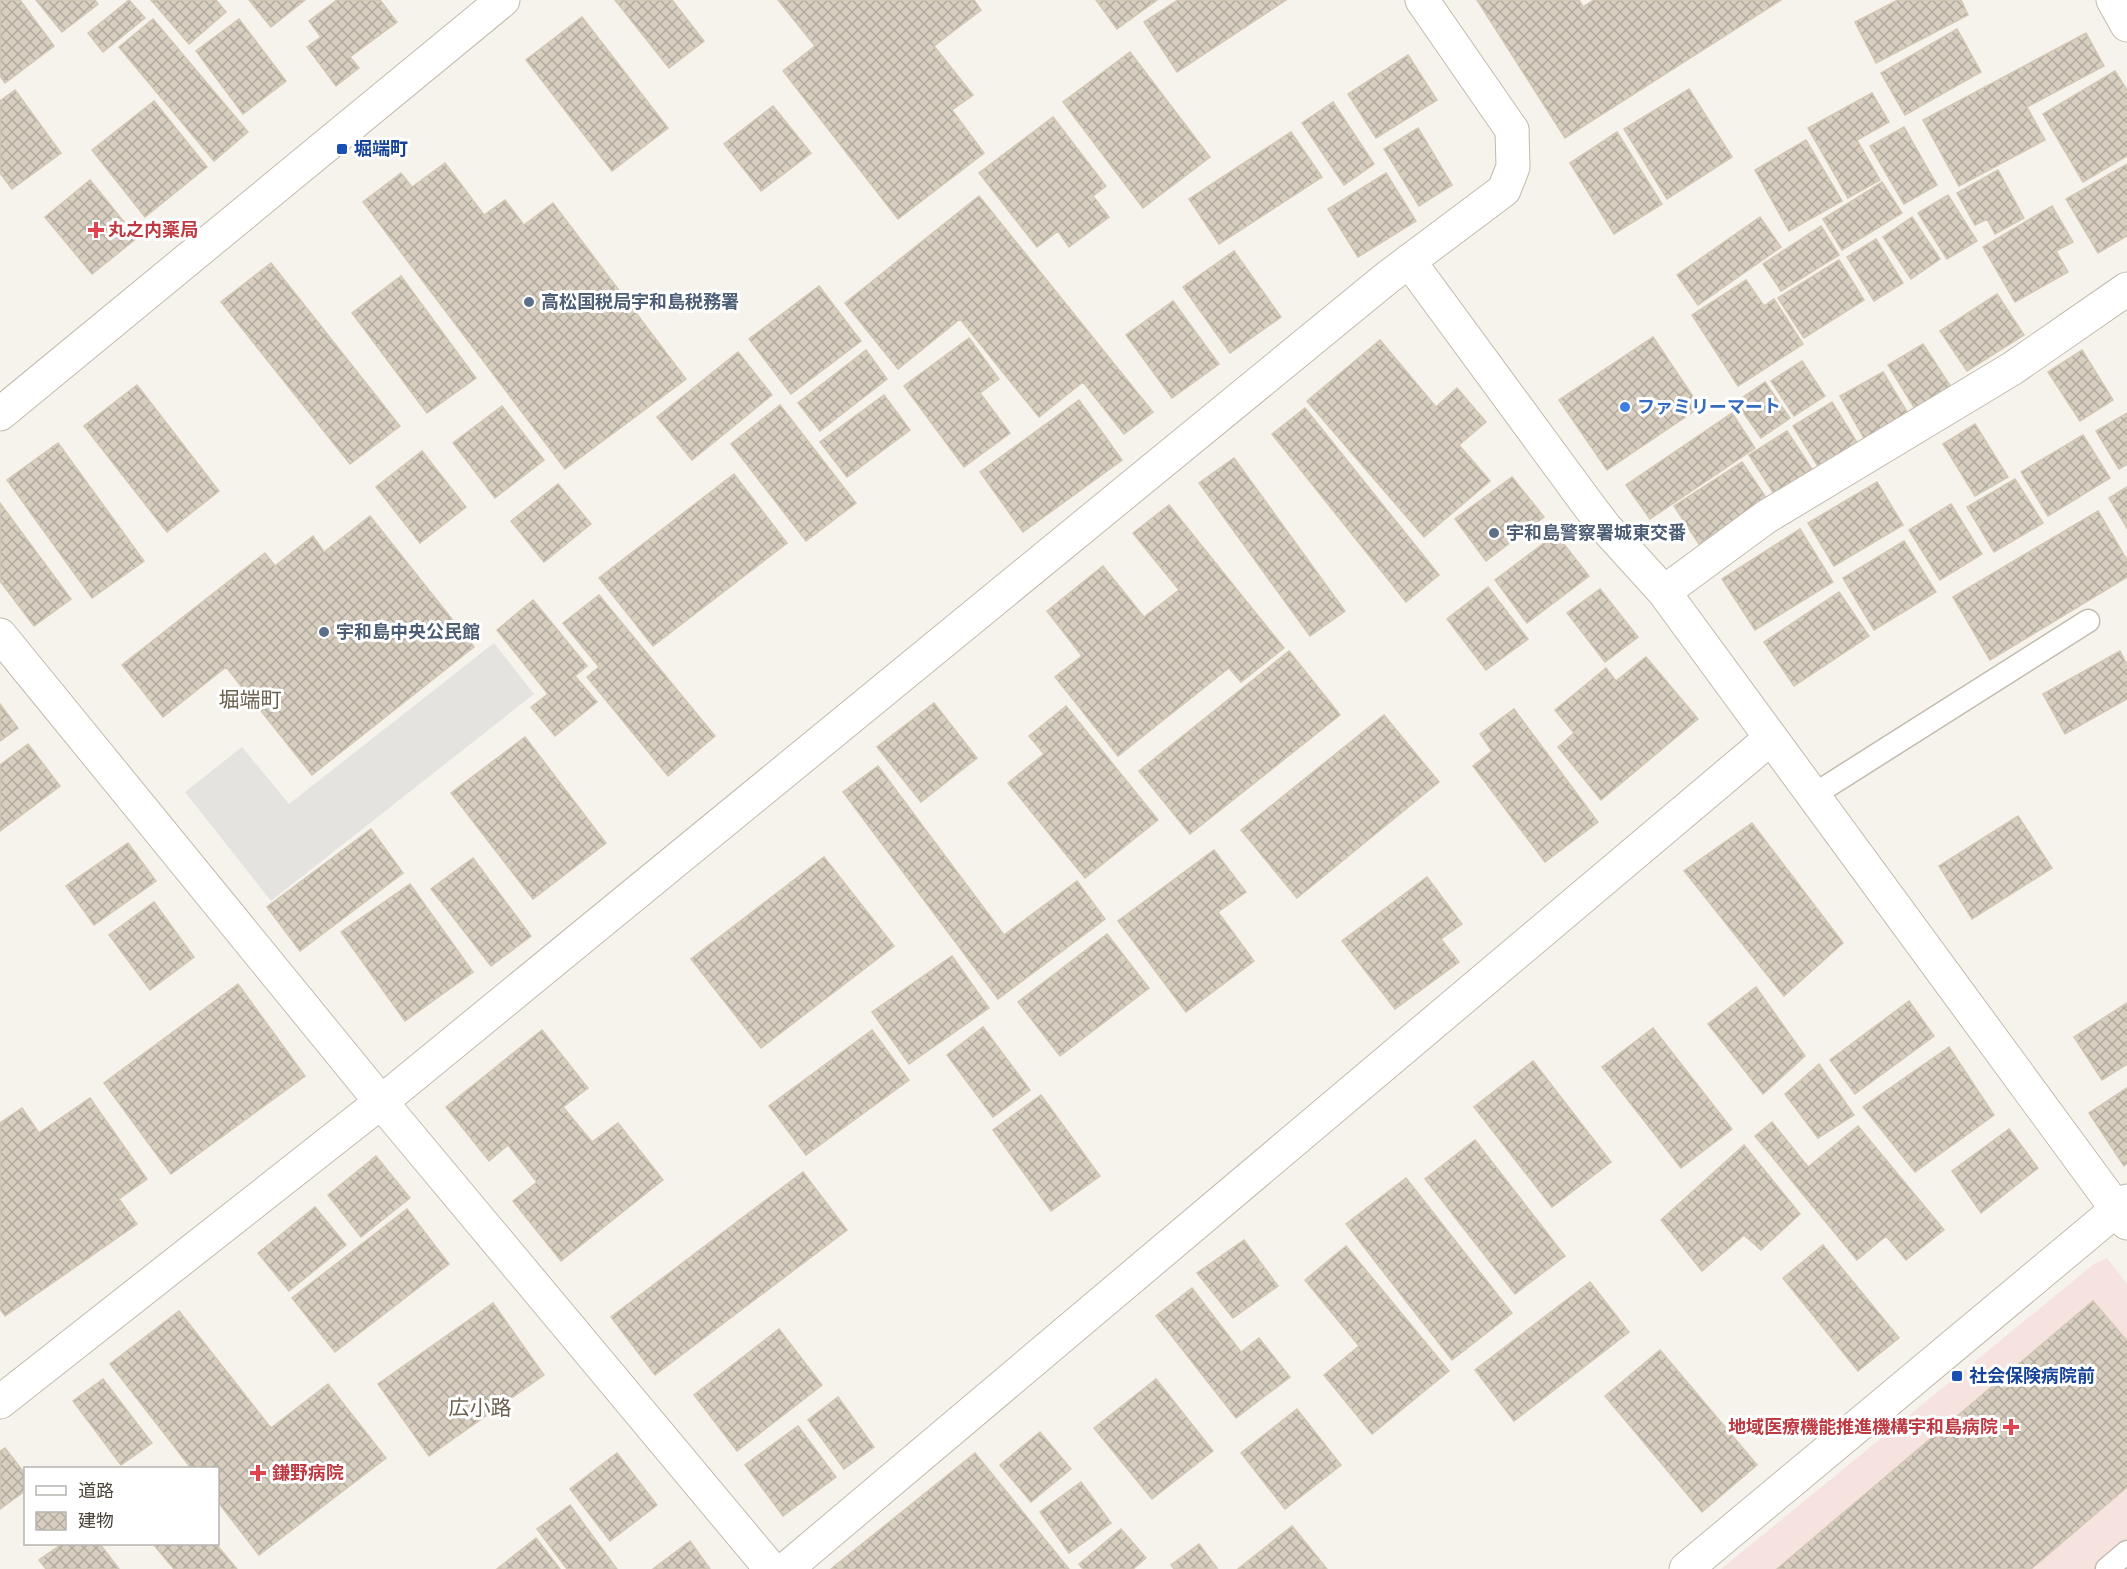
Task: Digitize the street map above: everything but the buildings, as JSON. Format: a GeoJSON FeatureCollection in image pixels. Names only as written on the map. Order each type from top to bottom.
{"type":"FeatureCollection","features":[{"type":"Feature","properties":{"kind":"street"},"geometry":{"type":"LineString","coordinates":[[0,414],[503,0]]}},
{"type":"Feature","properties":{"kind":"street"},"geometry":{"type":"LineString","coordinates":[[0,1402],[381,1102],[1409,261],[1504,190],[1513,167],[1512,130],[1422,0]]}},
{"type":"Feature","properties":{"kind":"street"},"geometry":{"type":"LineString","coordinates":[[2113,0],[2127,25]]}},
{"type":"Feature","properties":{"kind":"street"},"geometry":{"type":"LineString","coordinates":[[1409,261],[1588,506],[1664,592],[1812,796],[2124,1211],[1686,1569]]}},
{"type":"Feature","properties":{"kind":"street"},"geometry":{"type":"LineString","coordinates":[[1664,592],[1766,517],[2013,368],[2127,289]]}},
{"type":"Feature","properties":{"kind":"street"},"geometry":{"type":"LineString","coordinates":[[0,635],[381,1102],[771,1569]]}},
{"type":"Feature","properties":{"kind":"street"},"geometry":{"type":"LineString","coordinates":[[786,1569],[1771,738]]}},
{"type":"Feature","properties":{"kind":"lane"},"geometry":{"type":"LineString","coordinates":[[1812,796],[2088,621]]}},
{"type":"Feature","properties":{"kind":"lane"},"geometry":{"type":"LineString","coordinates":[[2107,1569],[2127,1552]]}},
{"type":"Feature","properties":{"kind":"shaded area"},"geometry":{"type":"Polygon","coordinates":[[[494,643],[534,694],[271,901],[185,792],[242,747],[289,804],[494,643]]]}},
{"type":"Feature","properties":{"kind":"shaded area","name":"地域医療機能推進機構宇和島病院"},"geometry":{"type":"Polygon","coordinates":[[[2107,1258],[2127,1284],[2127,1569],[1721,1569],[2094,1264],[2107,1258]]]}},
{"type":"Feature","properties":{"kind":"place","name":"堀端町"},"geometry":{"type":"Point","coordinates":[342,149]}},
{"type":"Feature","properties":{"kind":"place","name":"丸之内薬局"},"geometry":{"type":"Point","coordinates":[96,230]}},
{"type":"Feature","properties":{"kind":"place","name":"高松国税局宇和島税務署"},"geometry":{"type":"Point","coordinates":[529,302]}},
{"type":"Feature","properties":{"kind":"place","name":"ファミリーマート"},"geometry":{"type":"Point","coordinates":[1625,407]}},
{"type":"Feature","properties":{"kind":"place","name":"宇和島警察署城東交番"},"geometry":{"type":"Point","coordinates":[1494,533]}},
{"type":"Feature","properties":{"kind":"place","name":"宇和島中央公民館"},"geometry":{"type":"Point","coordinates":[324,632]}},
{"type":"Feature","properties":{"kind":"place","name":"社会保険病院前"},"geometry":{"type":"Point","coordinates":[1957,1376]}},
{"type":"Feature","properties":{"kind":"place","name":"地域医療機能推進機構宇和島病院"},"geometry":{"type":"Point","coordinates":[2011,1427]}},
{"type":"Feature","properties":{"kind":"place","name":"鎌野病院"},"geometry":{"type":"Point","coordinates":[258,1473]}},
{"type":"Feature","properties":{"kind":"district","name":"堀端町"},"geometry":{"type":"Point","coordinates":[250,700]}},
{"type":"Feature","properties":{"kind":"district","name":"広小路"},"geometry":{"type":"Point","coordinates":[480,1408]}}]}
